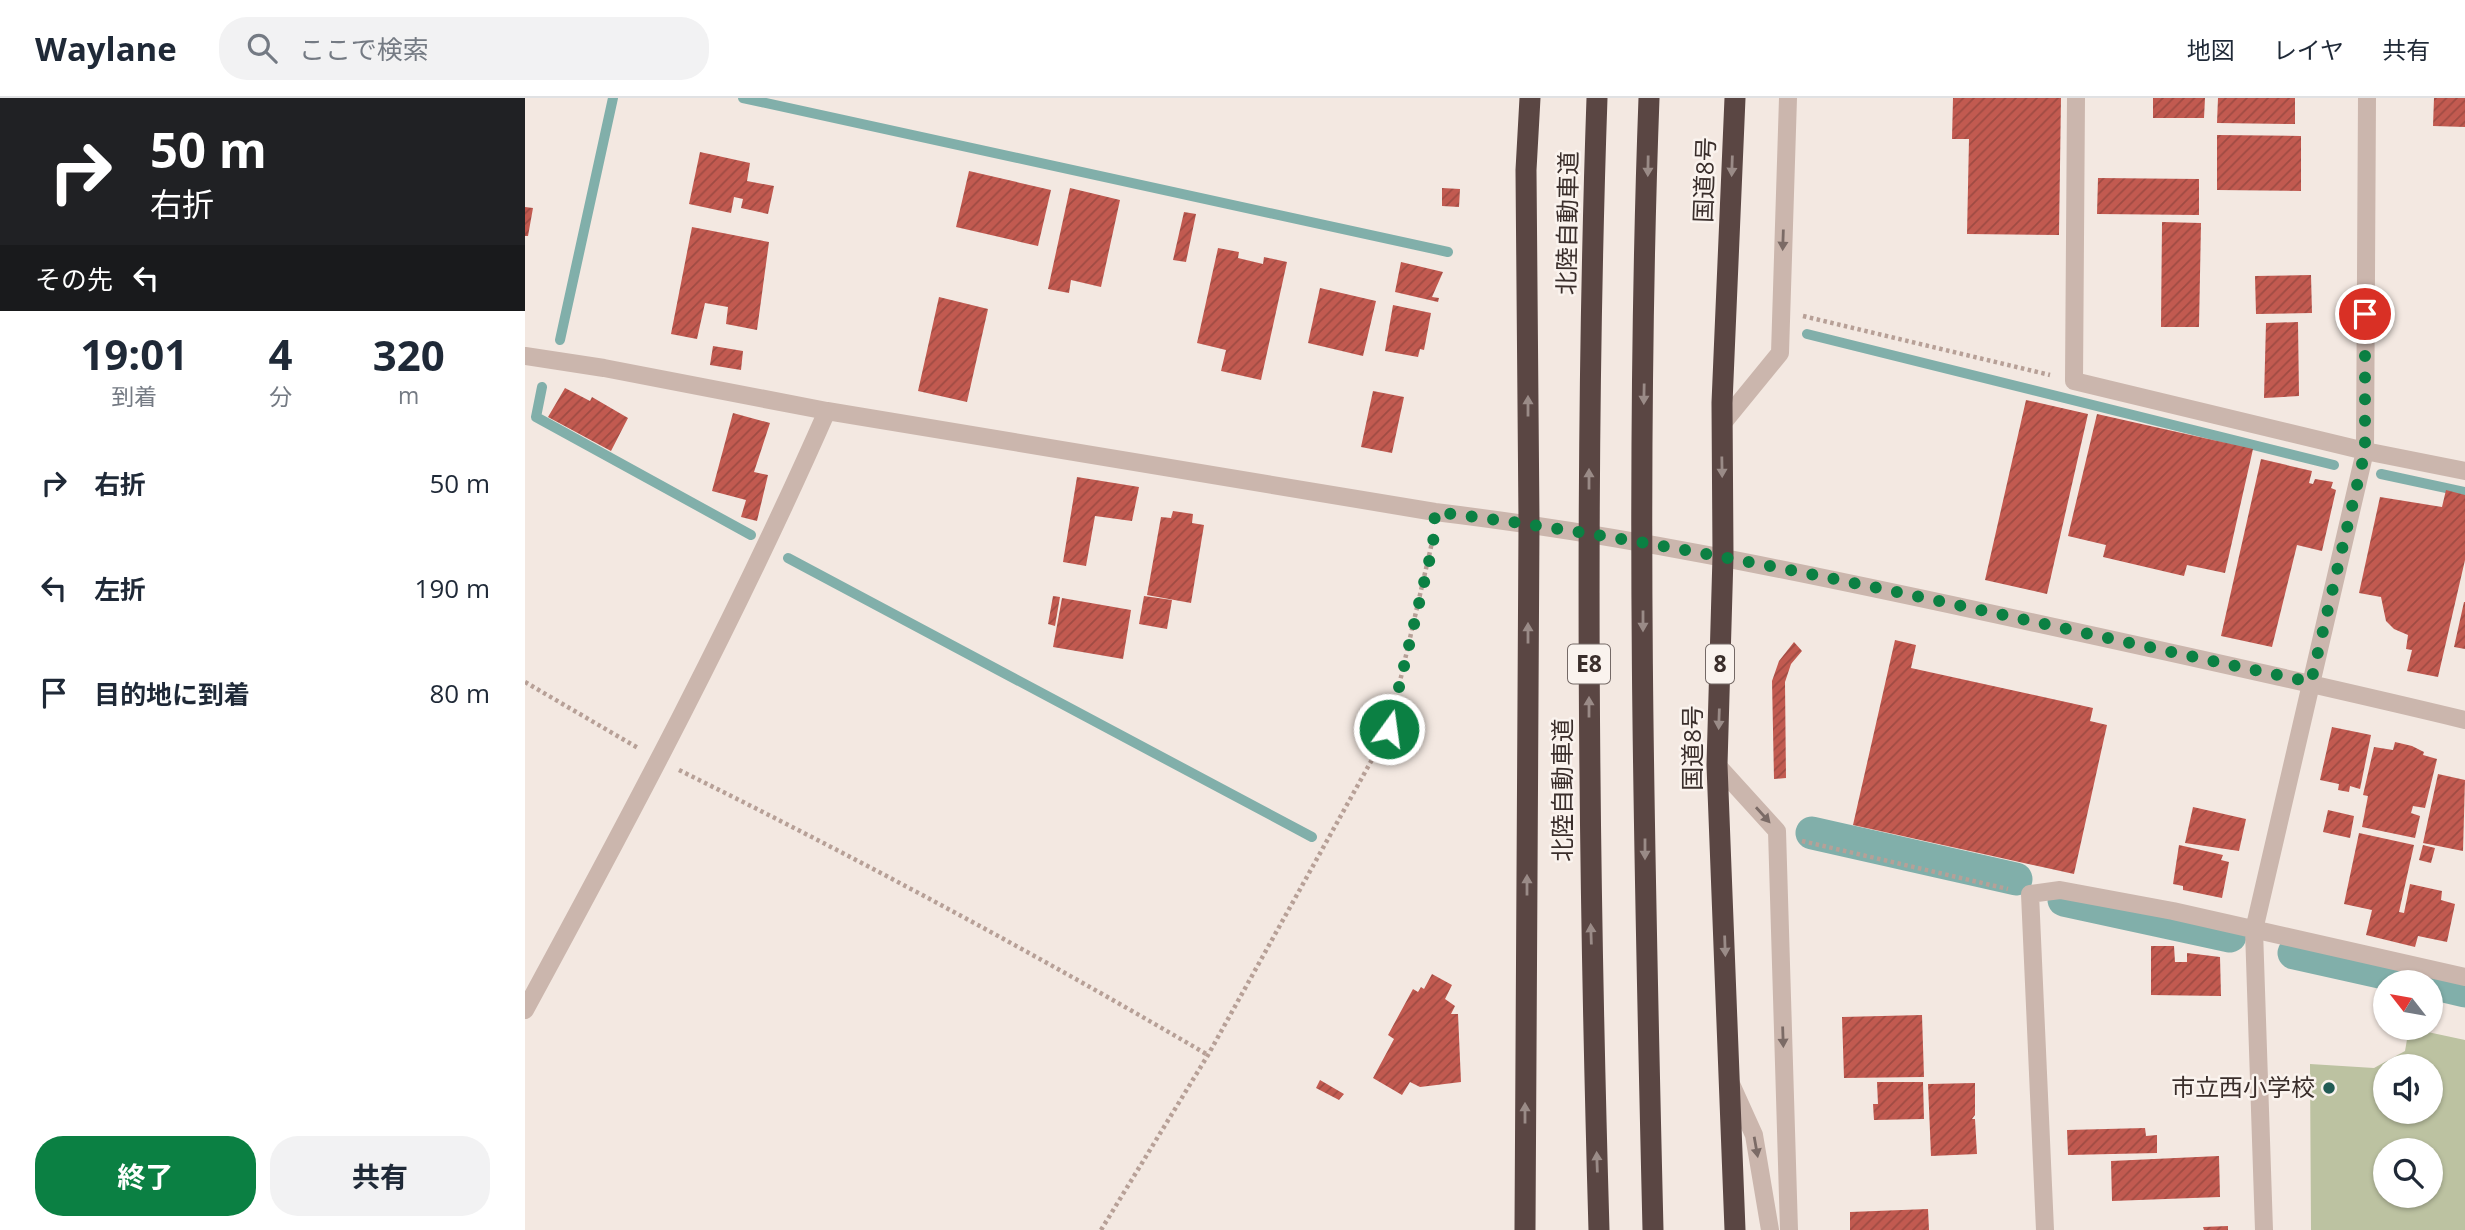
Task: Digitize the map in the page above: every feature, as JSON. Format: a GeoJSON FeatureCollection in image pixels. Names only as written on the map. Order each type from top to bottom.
{"type":"FeatureCollection","features":[{"type":"Feature","properties":{"kind":"highway"},"geometry":{"type":"LineString","coordinates":[[1525,1230],[1529,523],[1526,170],[1530,98]]}},
{"type":"Feature","properties":{"kind":"highway","name":"北陸自動車道"},"geometry":{"type":"LineString","coordinates":[[1597,98],[1589,466],[1589,892],[1599,1230]]}},
{"type":"Feature","properties":{"kind":"highway","name":"E8"},"geometry":{"type":"LineString","coordinates":[[1649,98],[1642,472],[1645,895],[1653,1230]]}},
{"type":"Feature","properties":{"kind":"highway","name":"国道8号"},"geometry":{"type":"LineString","coordinates":[[1735,98],[1722,424],[1723,556],[1717,765],[1735,1230]]}},
{"type":"Feature","properties":{"kind":"street"},"geometry":{"type":"LineString","coordinates":[[1722,424],[1780,354],[1788,98]]}},
{"type":"Feature","properties":{"kind":"street"},"geometry":{"type":"LineString","coordinates":[[2076,98],[2078,270],[2074,381],[2365,451],[2465,471]]}},
{"type":"Feature","properties":{"kind":"street"},"geometry":{"type":"LineString","coordinates":[[2264,1230],[2254,930],[2365,451],[2367,98]]}},
{"type":"Feature","properties":{"kind":"street"},"geometry":{"type":"LineString","coordinates":[[525,356],[604,368],[827,411],[1435,512],[1529,523],[1723,556],[2311,682],[2465,720]]}},
{"type":"Feature","properties":{"kind":"street"},"geometry":{"type":"LineString","coordinates":[[525,1010],[660,761],[774,532],[827,411]]}},
{"type":"Feature","properties":{"kind":"street"},"geometry":{"type":"LineString","coordinates":[[1717,765],[1777,831],[1789,1230]]}},
{"type":"Feature","properties":{"kind":"street"},"geometry":{"type":"LineString","coordinates":[[2045,1230],[2029,894],[2060,890],[2465,976]]}},
{"type":"Feature","properties":{"kind":"street"},"geometry":{"type":"LineString","coordinates":[[1731,1084],[1754,1135],[1770,1230]]}},
{"type":"Feature","properties":{"kind":"path"},"geometry":{"type":"LineString","coordinates":[[1781,311],[2074,381]]}},
{"type":"Feature","properties":{"kind":"path"},"geometry":{"type":"LineString","coordinates":[[1101,1230],[1208,1055],[1389,729],[1433,545],[1435,512]]}},
{"type":"Feature","properties":{"kind":"path"},"geometry":{"type":"LineString","coordinates":[[525,682],[660,761],[825,843],[1113,1000],[1208,1055]]}},
{"type":"Feature","properties":{"kind":"path"},"geometry":{"type":"LineString","coordinates":[[1800,841],[2029,894]]}},
{"type":"Feature","properties":{"kind":"green space"},"geometry":{"type":"Polygon","coordinates":[[[2443,1035],[2465,1040],[2465,1230],[2311,1230],[2310,1064],[2373,1068],[2373,1124],[2443,1124],[2443,1054],[2400,1054],[2405,1051],[2407,1040],[2443,1040],[2443,1035]]]}},
{"type":"Feature","properties":{"kind":"building"},"geometry":{"type":"Polygon","coordinates":[[[1953,98],[2061,98],[2059,235],[1967,234],[1969,139],[1952,139],[1953,98]]]}},
{"type":"Feature","properties":{"kind":"building"},"geometry":{"type":"Polygon","coordinates":[[[2153,98],[2205,98],[2204,118],[2153,118],[2153,98]]]}},
{"type":"Feature","properties":{"kind":"building"},"geometry":{"type":"Polygon","coordinates":[[[2218,98],[2295,98],[2295,124],[2217,123],[2218,98]]]}},
{"type":"Feature","properties":{"kind":"building"},"geometry":{"type":"Polygon","coordinates":[[[2434,98],[2465,98],[2465,127],[2433,126],[2434,98]]]}},
{"type":"Feature","properties":{"kind":"building"},"geometry":{"type":"Polygon","coordinates":[[[2217,135],[2301,136],[2301,191],[2217,190],[2217,135]]]}},
{"type":"Feature","properties":{"kind":"building"},"geometry":{"type":"Polygon","coordinates":[[[700,152],[750,163],[747,181],[774,186],[768,214],[741,208],[743,199],[734,197],[731,213],[689,204],[700,152]]]}},
{"type":"Feature","properties":{"kind":"building"},"geometry":{"type":"Polygon","coordinates":[[[969,171],[1051,190],[1038,246],[956,227],[969,171]]]}},
{"type":"Feature","properties":{"kind":"building"},"geometry":{"type":"Polygon","coordinates":[[[2098,178],[2199,179],[2199,215],[2097,214],[2098,178]]]}},
{"type":"Feature","properties":{"kind":"building"},"geometry":{"type":"Polygon","coordinates":[[[1070,188],[1120,200],[1101,287],[1071,280],[1069,293],[1048,289],[1070,188]]]}},
{"type":"Feature","properties":{"kind":"building"},"geometry":{"type":"Polygon","coordinates":[[[1442,188],[1460,189],[1459,207],[1442,206],[1442,188]]]}},
{"type":"Feature","properties":{"kind":"building"},"geometry":{"type":"Polygon","coordinates":[[[525,207],[533,208],[528,236],[525,236],[525,207]]]}},
{"type":"Feature","properties":{"kind":"building"},"geometry":{"type":"Polygon","coordinates":[[[1184,212],[1196,214],[1186,262],[1173,260],[1184,212]]]}},
{"type":"Feature","properties":{"kind":"building"},"geometry":{"type":"Polygon","coordinates":[[[2162,222],[2201,223],[2199,327],[2161,327],[2162,222]]]}},
{"type":"Feature","properties":{"kind":"building"},"geometry":{"type":"Polygon","coordinates":[[[692,227],[769,242],[757,330],[726,324],[728,307],[705,303],[697,339],[671,334],[692,227]]]}},
{"type":"Feature","properties":{"kind":"building"},"geometry":{"type":"Polygon","coordinates":[[[1218,248],[1239,252],[1238,258],[1263,264],[1264,257],[1287,262],[1261,380],[1221,371],[1226,350],[1197,343],[1218,248]]]}},
{"type":"Feature","properties":{"kind":"building"},"geometry":{"type":"Polygon","coordinates":[[[1401,262],[1443,272],[1432,297],[1439,298],[1438,302],[1395,292],[1401,262]]]}},
{"type":"Feature","properties":{"kind":"building"},"geometry":{"type":"Polygon","coordinates":[[[2311,275],[2312,313],[2256,314],[2255,276],[2311,275]]]}},
{"type":"Feature","properties":{"kind":"building"},"geometry":{"type":"Polygon","coordinates":[[[1320,288],[1376,301],[1363,356],[1308,343],[1320,288]]]}},
{"type":"Feature","properties":{"kind":"building"},"geometry":{"type":"Polygon","coordinates":[[[939,297],[988,309],[967,402],[918,391],[939,297]]]}},
{"type":"Feature","properties":{"kind":"building"},"geometry":{"type":"Polygon","coordinates":[[[1393,305],[1431,313],[1424,350],[1420,349],[1418,357],[1385,351],[1393,305]]]}},
{"type":"Feature","properties":{"kind":"building"},"geometry":{"type":"Polygon","coordinates":[[[2298,322],[2299,396],[2264,398],[2266,323],[2298,322]]]}},
{"type":"Feature","properties":{"kind":"building"},"geometry":{"type":"Polygon","coordinates":[[[713,346],[743,351],[741,370],[710,365],[713,346]]]}},
{"type":"Feature","properties":{"kind":"building"},"geometry":{"type":"Polygon","coordinates":[[[565,388],[590,401],[592,397],[628,418],[611,451],[548,417],[565,388]]]}},
{"type":"Feature","properties":{"kind":"building"},"geometry":{"type":"Polygon","coordinates":[[[1373,391],[1404,397],[1392,453],[1361,447],[1373,391]]]}},
{"type":"Feature","properties":{"kind":"building"},"geometry":{"type":"Polygon","coordinates":[[[2026,400],[2088,414],[2047,594],[1985,580],[2026,400]]]}},
{"type":"Feature","properties":{"kind":"building"},"geometry":{"type":"Polygon","coordinates":[[[733,413],[770,423],[754,472],[768,475],[757,521],[741,517],[746,500],[712,491],[733,413]]]}},
{"type":"Feature","properties":{"kind":"building"},"geometry":{"type":"Polygon","coordinates":[[[2097,414],[2253,449],[2225,573],[2187,565],[2184,576],[2103,557],[2106,545],[2068,536],[2097,414]]]}},
{"type":"Feature","properties":{"kind":"building"},"geometry":{"type":"Polygon","coordinates":[[[2261,459],[2312,471],[2309,483],[2313,484],[2315,479],[2333,482],[2331,488],[2336,490],[2322,551],[2297,545],[2272,647],[2221,636],[2261,459]]]}},
{"type":"Feature","properties":{"kind":"building"},"geometry":{"type":"Polygon","coordinates":[[[1077,477],[1139,487],[1132,521],[1095,516],[1086,566],[1063,562],[1077,477]]]}},
{"type":"Feature","properties":{"kind":"building"},"geometry":{"type":"Polygon","coordinates":[[[2446,490],[2465,495],[2465,560],[2438,677],[2407,671],[2412,650],[2406,649],[2408,635],[2394,629],[2386,621],[2381,597],[2359,593],[2380,497],[2442,507],[2446,490]]]}},
{"type":"Feature","properties":{"kind":"building"},"geometry":{"type":"Polygon","coordinates":[[[1173,511],[1193,514],[1192,523],[1204,525],[1191,603],[1147,595],[1161,517],[1171,518],[1173,511]]]}},
{"type":"Feature","properties":{"kind":"building"},"geometry":{"type":"Polygon","coordinates":[[[1053,596],[1060,597],[1055,626],[1048,624],[1053,596]]]}},
{"type":"Feature","properties":{"kind":"building"},"geometry":{"type":"Polygon","coordinates":[[[1144,596],[1172,600],[1167,629],[1139,624],[1144,596]]]}},
{"type":"Feature","properties":{"kind":"building"},"geometry":{"type":"Polygon","coordinates":[[[1062,598],[1131,610],[1123,659],[1053,647],[1062,598]]]}},
{"type":"Feature","properties":{"kind":"building"},"geometry":{"type":"Polygon","coordinates":[[[2465,602],[2465,649],[2454,647],[2465,602]]]}},
{"type":"Feature","properties":{"kind":"building"},"geometry":{"type":"Polygon","coordinates":[[[1895,640],[1916,645],[1911,668],[2093,708],[2090,721],[2107,725],[2074,874],[1853,825],[1895,640]]]}},
{"type":"Feature","properties":{"kind":"building"},"geometry":{"type":"Polygon","coordinates":[[[1794,642],[1802,651],[1791,664],[1785,682],[1786,778],[1774,779],[1772,681],[1779,661],[1794,642]]]}},
{"type":"Feature","properties":{"kind":"building"},"geometry":{"type":"Polygon","coordinates":[[[2332,727],[2371,735],[2360,789],[2350,786],[2349,792],[2338,790],[2339,784],[2320,780],[2332,727]]]}},
{"type":"Feature","properties":{"kind":"building"},"geometry":{"type":"Polygon","coordinates":[[[2395,742],[2412,746],[2424,752],[2423,755],[2437,759],[2425,808],[2413,806],[2411,813],[2420,816],[2415,838],[2362,827],[2368,796],[2363,795],[2374,747],[2393,750],[2395,742]]]}},
{"type":"Feature","properties":{"kind":"building"},"geometry":{"type":"Polygon","coordinates":[[[2438,774],[2465,780],[2463,851],[2423,843],[2438,774]]]}},
{"type":"Feature","properties":{"kind":"building"},"geometry":{"type":"Polygon","coordinates":[[[2193,807],[2246,819],[2239,851],[2185,843],[2193,807]]]}},
{"type":"Feature","properties":{"kind":"building"},"geometry":{"type":"Polygon","coordinates":[[[2328,810],[2354,816],[2350,838],[2323,832],[2328,810]]]}},
{"type":"Feature","properties":{"kind":"building"},"geometry":{"type":"Polygon","coordinates":[[[2359,833],[2414,845],[2399,912],[2404,913],[2410,884],[2442,891],[2441,900],[2455,904],[2447,942],[2418,936],[2415,947],[2366,935],[2372,910],[2344,904],[2359,833]]]}},
{"type":"Feature","properties":{"kind":"building"},"geometry":{"type":"Polygon","coordinates":[[[2179,845],[2223,855],[2221,860],[2229,862],[2222,898],[2183,890],[2183,886],[2173,884],[2179,845]]]}},
{"type":"Feature","properties":{"kind":"building"},"geometry":{"type":"Polygon","coordinates":[[[2423,845],[2435,848],[2431,863],[2419,860],[2423,845]]]}},
{"type":"Feature","properties":{"kind":"building"},"geometry":{"type":"Polygon","coordinates":[[[2151,946],[2174,946],[2175,962],[2187,962],[2187,953],[2220,957],[2221,996],[2151,995],[2151,946]]]}},
{"type":"Feature","properties":{"kind":"building"},"geometry":{"type":"Polygon","coordinates":[[[1432,974],[1452,985],[1445,999],[1455,1006],[1451,1014],[1458,1014],[1461,1082],[1420,1087],[1410,1082],[1402,1095],[1373,1078],[1394,1039],[1388,1035],[1413,989],[1418,992],[1421,987],[1424,989],[1432,974]]]}},
{"type":"Feature","properties":{"kind":"building"},"geometry":{"type":"Polygon","coordinates":[[[1922,1015],[1924,1077],[1844,1078],[1842,1017],[1922,1015]]]}},
{"type":"Feature","properties":{"kind":"building"},"geometry":{"type":"Polygon","coordinates":[[[1320,1080],[1344,1094],[1339,1100],[1316,1088],[1320,1080]]]}},
{"type":"Feature","properties":{"kind":"building"},"geometry":{"type":"Polygon","coordinates":[[[1877,1082],[1923,1082],[1924,1119],[1874,1120],[1873,1104],[1878,1104],[1877,1082]]]}},
{"type":"Feature","properties":{"kind":"building"},"geometry":{"type":"Polygon","coordinates":[[[1975,1083],[1975,1115],[1972,1119],[1975,1119],[1977,1154],[1931,1156],[1928,1084],[1975,1083]]]}},
{"type":"Feature","properties":{"kind":"building"},"geometry":{"type":"Polygon","coordinates":[[[2145,1128],[2146,1136],[2157,1135],[2157,1153],[2068,1155],[2067,1130],[2145,1128]]]}},
{"type":"Feature","properties":{"kind":"building"},"geometry":{"type":"Polygon","coordinates":[[[2219,1156],[2220,1197],[2112,1201],[2111,1161],[2219,1156]]]}},
{"type":"Feature","properties":{"kind":"building"},"geometry":{"type":"Polygon","coordinates":[[[1928,1209],[1929,1230],[1850,1230],[1850,1212],[1928,1209]]]}},
{"type":"Feature","properties":{"kind":"building"},"geometry":{"type":"Polygon","coordinates":[[[2228,1226],[2228,1230],[2204,1230],[2203,1227],[2228,1226]]]}},
{"type":"Feature","properties":{"kind":"waterway"},"geometry":{"type":"LineString","coordinates":[[560,340],[613,98]]}},
{"type":"Feature","properties":{"kind":"waterway"},"geometry":{"type":"LineString","coordinates":[[743,98],[1448,252]]}},
{"type":"Feature","properties":{"kind":"waterway"},"geometry":{"type":"LineString","coordinates":[[1807,334],[2334,465]]}},
{"type":"Feature","properties":{"kind":"waterway"},"geometry":{"type":"LineString","coordinates":[[542,387],[536,417],[751,535]]}},
{"type":"Feature","properties":{"kind":"waterway"},"geometry":{"type":"LineString","coordinates":[[2381,474],[2465,492]]}},
{"type":"Feature","properties":{"kind":"waterway"},"geometry":{"type":"LineString","coordinates":[[788,558],[1312,837]]}},
{"type":"Feature","properties":{"kind":"waterway"},"geometry":{"type":"LineString","coordinates":[[1812,833],[2016,879]]}},
{"type":"Feature","properties":{"kind":"waterway"},"geometry":{"type":"LineString","coordinates":[[2064,900],[2230,936]]}},
{"type":"Feature","properties":{"kind":"waterway"},"geometry":{"type":"LineString","coordinates":[[2294,953],[2373,971]]}},
{"type":"Feature","properties":{"kind":"waterway"},"geometry":{"type":"LineString","coordinates":[[2443,986],[2465,991]]}},
{"type":"Feature","properties":{"kind":"place","name":"市立西小学校"},"geometry":{"type":"Point","coordinates":[2329,1088]}},
{"type":"Feature","properties":{"kind":"route"},"geometry":{"type":"LineString","coordinates":[[1389,729],[1433,545],[1435,512],[1529,523],[1723,556],[2311,682],[2365,451],[2365,314]]}}]}
